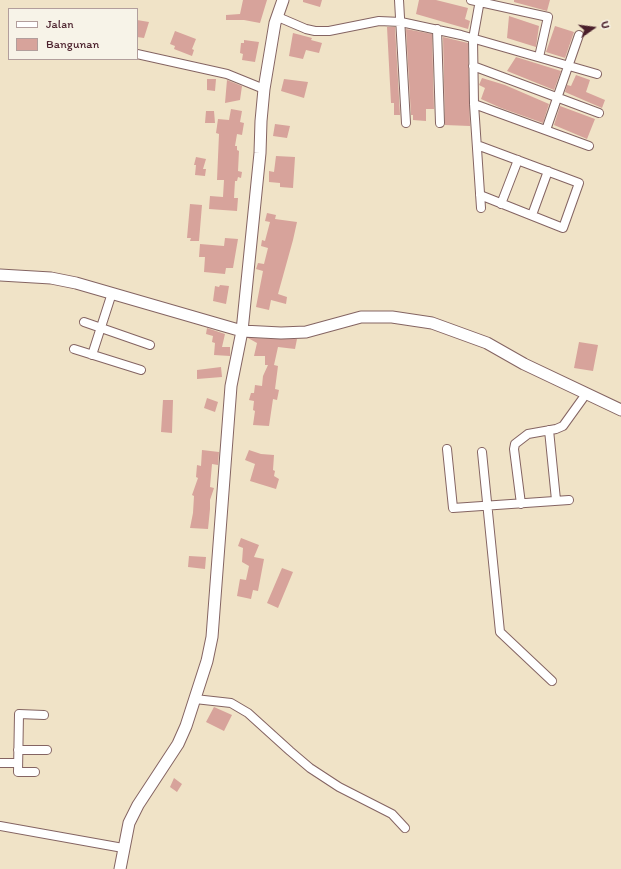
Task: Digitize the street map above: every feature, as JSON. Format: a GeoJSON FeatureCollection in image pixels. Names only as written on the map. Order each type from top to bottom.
{"type":"FeatureCollection","features":[{"type":"Feature","properties":{"kind":"street"},"geometry":{"type":"LineString","coordinates":[[120,869],[123,848],[133,815],[178,744],[186,726],[207,661],[215,623],[231,386],[242,331],[260,153],[264,89],[270,51],[283,0]]}},
{"type":"Feature","properties":{"kind":"street"},"geometry":{"type":"LineString","coordinates":[[399,0],[406,123]]}},
{"type":"Feature","properties":{"kind":"street"},"geometry":{"type":"LineString","coordinates":[[471,0],[548,17],[539,57]]}},
{"type":"Feature","properties":{"kind":"street"},"geometry":{"type":"LineString","coordinates":[[480,1],[473,38],[473,66],[476,145],[481,208]]}},
{"type":"Feature","properties":{"kind":"street"},"geometry":{"type":"LineString","coordinates":[[278,17],[306,29],[315,31],[329,31],[378,22],[401,22],[473,38],[597,74]]}},
{"type":"Feature","properties":{"kind":"street"},"geometry":{"type":"LineString","coordinates":[[437,29],[440,123]]}},
{"type":"Feature","properties":{"kind":"street"},"geometry":{"type":"LineString","coordinates":[[546,130],[578,35]]}},
{"type":"Feature","properties":{"kind":"street"},"geometry":{"type":"LineString","coordinates":[[138,54],[227,74],[264,89]]}},
{"type":"Feature","properties":{"kind":"street"},"geometry":{"type":"LineString","coordinates":[[473,66],[599,113]]}},
{"type":"Feature","properties":{"kind":"street"},"geometry":{"type":"LineString","coordinates":[[474,104],[589,146]]}},
{"type":"Feature","properties":{"kind":"street"},"geometry":{"type":"LineString","coordinates":[[476,145],[579,183],[563,228],[480,195]]}},
{"type":"Feature","properties":{"kind":"street"},"geometry":{"type":"LineString","coordinates":[[501,204],[518,160]]}},
{"type":"Feature","properties":{"kind":"street"},"geometry":{"type":"LineString","coordinates":[[532,215],[548,171]]}},
{"type":"Feature","properties":{"kind":"street"},"geometry":{"type":"LineString","coordinates":[[0,275],[52,278],[112,293],[242,331],[281,333],[306,332],[361,317],[392,317],[432,323],[487,343],[524,364],[621,410]]}},
{"type":"Feature","properties":{"kind":"street"},"geometry":{"type":"LineString","coordinates":[[92,355],[112,293]]}},
{"type":"Feature","properties":{"kind":"street"},"geometry":{"type":"LineString","coordinates":[[84,322],[150,346]]}},
{"type":"Feature","properties":{"kind":"street"},"geometry":{"type":"LineString","coordinates":[[74,349],[141,370]]}},
{"type":"Feature","properties":{"kind":"street"},"geometry":{"type":"LineString","coordinates":[[521,504],[514,449],[515,444],[528,434],[563,426],[586,394]]}},
{"type":"Feature","properties":{"kind":"street"},"geometry":{"type":"LineString","coordinates":[[549,430],[556,500]]}},
{"type":"Feature","properties":{"kind":"street"},"geometry":{"type":"LineString","coordinates":[[447,449],[454,508],[569,500]]}},
{"type":"Feature","properties":{"kind":"street"},"geometry":{"type":"LineString","coordinates":[[482,452],[489,506],[500,632],[552,681]]}},
{"type":"Feature","properties":{"kind":"street"},"geometry":{"type":"LineString","coordinates":[[195,699],[231,703],[248,712],[310,768],[392,814],[405,828]]}},
{"type":"Feature","properties":{"kind":"street"},"geometry":{"type":"LineString","coordinates":[[35,772],[18,772],[19,714],[44,715]]}},
{"type":"Feature","properties":{"kind":"street"},"geometry":{"type":"LineString","coordinates":[[18,750],[47,750]]}},
{"type":"Feature","properties":{"kind":"street"},"geometry":{"type":"LineString","coordinates":[[0,763],[18,763]]}},
{"type":"Feature","properties":{"kind":"street"},"geometry":{"type":"LineString","coordinates":[[0,826],[123,848]]}},
{"type":"Feature","properties":{"kind":"building"},"geometry":{"type":"Polygon","coordinates":[[[243,0],[267,0],[260,23],[244,20],[226,20],[226,15],[240,14],[243,0]]]}},
{"type":"Feature","properties":{"kind":"building"},"geometry":{"type":"Polygon","coordinates":[[[303,0],[322,0],[320,7],[303,2],[303,0]]]}},
{"type":"Feature","properties":{"kind":"building"},"geometry":{"type":"Polygon","coordinates":[[[419,0],[436,0],[468,8],[465,19],[470,21],[468,29],[416,14],[419,0]]]}},
{"type":"Feature","properties":{"kind":"building"},"geometry":{"type":"Polygon","coordinates":[[[514,0],[550,0],[547,11],[514,2],[514,0]]]}},
{"type":"Feature","properties":{"kind":"building"},"geometry":{"type":"Polygon","coordinates":[[[509,16],[539,26],[536,47],[507,38],[509,16]]]}},
{"type":"Feature","properties":{"kind":"building"},"geometry":{"type":"Polygon","coordinates":[[[138,20],[149,22],[144,38],[138,37],[138,20]]]}},
{"type":"Feature","properties":{"kind":"building"},"geometry":{"type":"Polygon","coordinates":[[[555,26],[574,32],[565,58],[546,52],[555,26]]]}},
{"type":"Feature","properties":{"kind":"building"},"geometry":{"type":"Polygon","coordinates":[[[387,27],[395,27],[400,115],[394,115],[394,103],[391,103],[387,27]]]}},
{"type":"Feature","properties":{"kind":"building"},"geometry":{"type":"Polygon","coordinates":[[[406,29],[432,34],[434,109],[426,109],[426,121],[413,120],[413,115],[411,115],[406,29]]]}},
{"type":"Feature","properties":{"kind":"building"},"geometry":{"type":"Polygon","coordinates":[[[175,31],[196,39],[192,49],[194,50],[192,56],[174,49],[175,46],[170,44],[175,31]]]}},
{"type":"Feature","properties":{"kind":"building"},"geometry":{"type":"Polygon","coordinates":[[[293,33],[312,38],[311,40],[322,43],[319,53],[306,50],[303,59],[289,56],[293,33]]]}},
{"type":"Feature","properties":{"kind":"building"},"geometry":{"type":"Polygon","coordinates":[[[443,37],[468,43],[470,126],[445,125],[443,37]]]}},
{"type":"Feature","properties":{"kind":"building"},"geometry":{"type":"Polygon","coordinates":[[[244,40],[259,42],[255,62],[242,60],[243,54],[240,53],[241,43],[244,43],[244,40]]]}},
{"type":"Feature","properties":{"kind":"building"},"geometry":{"type":"Polygon","coordinates":[[[516,57],[561,71],[554,90],[507,71],[516,57]]]}},
{"type":"Feature","properties":{"kind":"building"},"geometry":{"type":"Polygon","coordinates":[[[576,75],[590,80],[586,92],[605,100],[602,108],[565,92],[567,85],[571,86],[576,75]]]}},
{"type":"Feature","properties":{"kind":"building"},"geometry":{"type":"Polygon","coordinates":[[[482,78],[505,85],[549,104],[543,123],[481,99],[485,88],[479,85],[482,78]]]}},
{"type":"Feature","properties":{"kind":"building"},"geometry":{"type":"Polygon","coordinates":[[[207,79],[216,79],[215,91],[207,90],[207,79]]]}},
{"type":"Feature","properties":{"kind":"building"},"geometry":{"type":"Polygon","coordinates":[[[284,79],[308,82],[304,98],[281,91],[284,79]]]}},
{"type":"Feature","properties":{"kind":"building"},"geometry":{"type":"Polygon","coordinates":[[[227,80],[242,86],[240,100],[225,103],[227,80]]]}},
{"type":"Feature","properties":{"kind":"building"},"geometry":{"type":"Polygon","coordinates":[[[560,106],[595,119],[587,139],[554,125],[560,106]]]}},
{"type":"Feature","properties":{"kind":"building"},"geometry":{"type":"Polygon","coordinates":[[[231,109],[242,111],[240,122],[244,123],[242,135],[237,134],[235,146],[237,146],[237,150],[239,151],[238,171],[242,172],[241,178],[238,177],[237,181],[235,181],[234,198],[238,198],[237,211],[209,209],[210,196],[223,197],[224,180],[217,180],[219,134],[216,133],[218,119],[229,120],[231,109]]]}},
{"type":"Feature","properties":{"kind":"building"},"geometry":{"type":"Polygon","coordinates":[[[206,111],[214,111],[215,123],[205,123],[206,111]]]}},
{"type":"Feature","properties":{"kind":"building"},"geometry":{"type":"Polygon","coordinates":[[[275,124],[290,126],[287,138],[273,136],[275,124]]]}},
{"type":"Feature","properties":{"kind":"building"},"geometry":{"type":"Polygon","coordinates":[[[276,156],[295,157],[293,188],[280,187],[280,183],[269,182],[269,171],[274,172],[276,156]]]}},
{"type":"Feature","properties":{"kind":"building"},"geometry":{"type":"Polygon","coordinates":[[[196,157],[206,159],[203,169],[206,169],[205,176],[195,175],[196,165],[194,165],[196,157]]]}},
{"type":"Feature","properties":{"kind":"building"},"geometry":{"type":"Polygon","coordinates":[[[190,204],[202,205],[199,241],[190,241],[191,238],[187,238],[190,204]]]}},
{"type":"Feature","properties":{"kind":"building"},"geometry":{"type":"Polygon","coordinates":[[[267,213],[276,215],[275,219],[297,222],[278,294],[287,297],[286,304],[271,300],[269,310],[256,307],[263,271],[256,269],[258,263],[264,264],[268,248],[261,246],[262,240],[265,241],[270,222],[265,221],[267,213]]]}},
{"type":"Feature","properties":{"kind":"building"},"geometry":{"type":"Polygon","coordinates":[[[225,238],[238,239],[233,268],[226,268],[225,274],[204,272],[205,257],[199,257],[200,244],[224,246],[225,238]]]}},
{"type":"Feature","properties":{"kind":"building"},"geometry":{"type":"Polygon","coordinates":[[[220,285],[229,286],[226,304],[213,301],[215,286],[219,287],[220,285]]]}},
{"type":"Feature","properties":{"kind":"building"},"geometry":{"type":"Polygon","coordinates":[[[207,328],[225,334],[222,347],[230,347],[230,356],[214,355],[215,343],[212,342],[213,336],[206,334],[207,328]]]}},
{"type":"Feature","properties":{"kind":"building"},"geometry":{"type":"Polygon","coordinates":[[[248,338],[297,339],[295,349],[278,347],[274,365],[278,366],[275,389],[279,390],[277,400],[273,399],[269,426],[253,425],[255,411],[253,410],[254,401],[249,400],[251,393],[254,393],[255,385],[262,386],[263,376],[268,365],[265,365],[265,356],[254,356],[257,343],[248,338]]]}},
{"type":"Feature","properties":{"kind":"building"},"geometry":{"type":"Polygon","coordinates":[[[579,342],[598,345],[593,371],[574,368],[579,342]]]}},
{"type":"Feature","properties":{"kind":"building"},"geometry":{"type":"Polygon","coordinates":[[[221,367],[222,377],[197,379],[197,370],[221,367]]]}},
{"type":"Feature","properties":{"kind":"building"},"geometry":{"type":"Polygon","coordinates":[[[207,398],[218,402],[215,412],[204,408],[207,398]]]}},
{"type":"Feature","properties":{"kind":"building"},"geometry":{"type":"Polygon","coordinates":[[[163,400],[173,400],[172,433],[161,432],[163,400]]]}},
{"type":"Feature","properties":{"kind":"building"},"geometry":{"type":"Polygon","coordinates":[[[202,450],[219,452],[218,465],[212,464],[210,487],[214,488],[210,500],[208,529],[190,528],[193,513],[194,496],[192,495],[198,478],[196,477],[197,465],[201,466],[202,450]]]}},
{"type":"Feature","properties":{"kind":"building"},"geometry":{"type":"Polygon","coordinates":[[[249,450],[261,454],[274,455],[274,476],[279,479],[276,489],[250,481],[255,464],[245,460],[249,450]]]}},
{"type":"Feature","properties":{"kind":"building"},"geometry":{"type":"Polygon","coordinates":[[[241,538],[259,545],[254,557],[264,559],[258,591],[253,590],[251,599],[237,596],[240,579],[246,580],[249,566],[242,562],[243,548],[238,546],[241,538]]]}},
{"type":"Feature","properties":{"kind":"building"},"geometry":{"type":"Polygon","coordinates":[[[189,556],[206,557],[205,569],[188,567],[189,556]]]}},
{"type":"Feature","properties":{"kind":"building"},"geometry":{"type":"Polygon","coordinates":[[[282,568],[293,572],[278,608],[267,603],[282,568]]]}},
{"type":"Feature","properties":{"kind":"building"},"geometry":{"type":"Polygon","coordinates":[[[214,707],[232,715],[224,731],[206,722],[214,707]]]}},
{"type":"Feature","properties":{"kind":"building"},"geometry":{"type":"Polygon","coordinates":[[[174,778],[182,784],[177,792],[170,787],[174,778]]]}}]}
